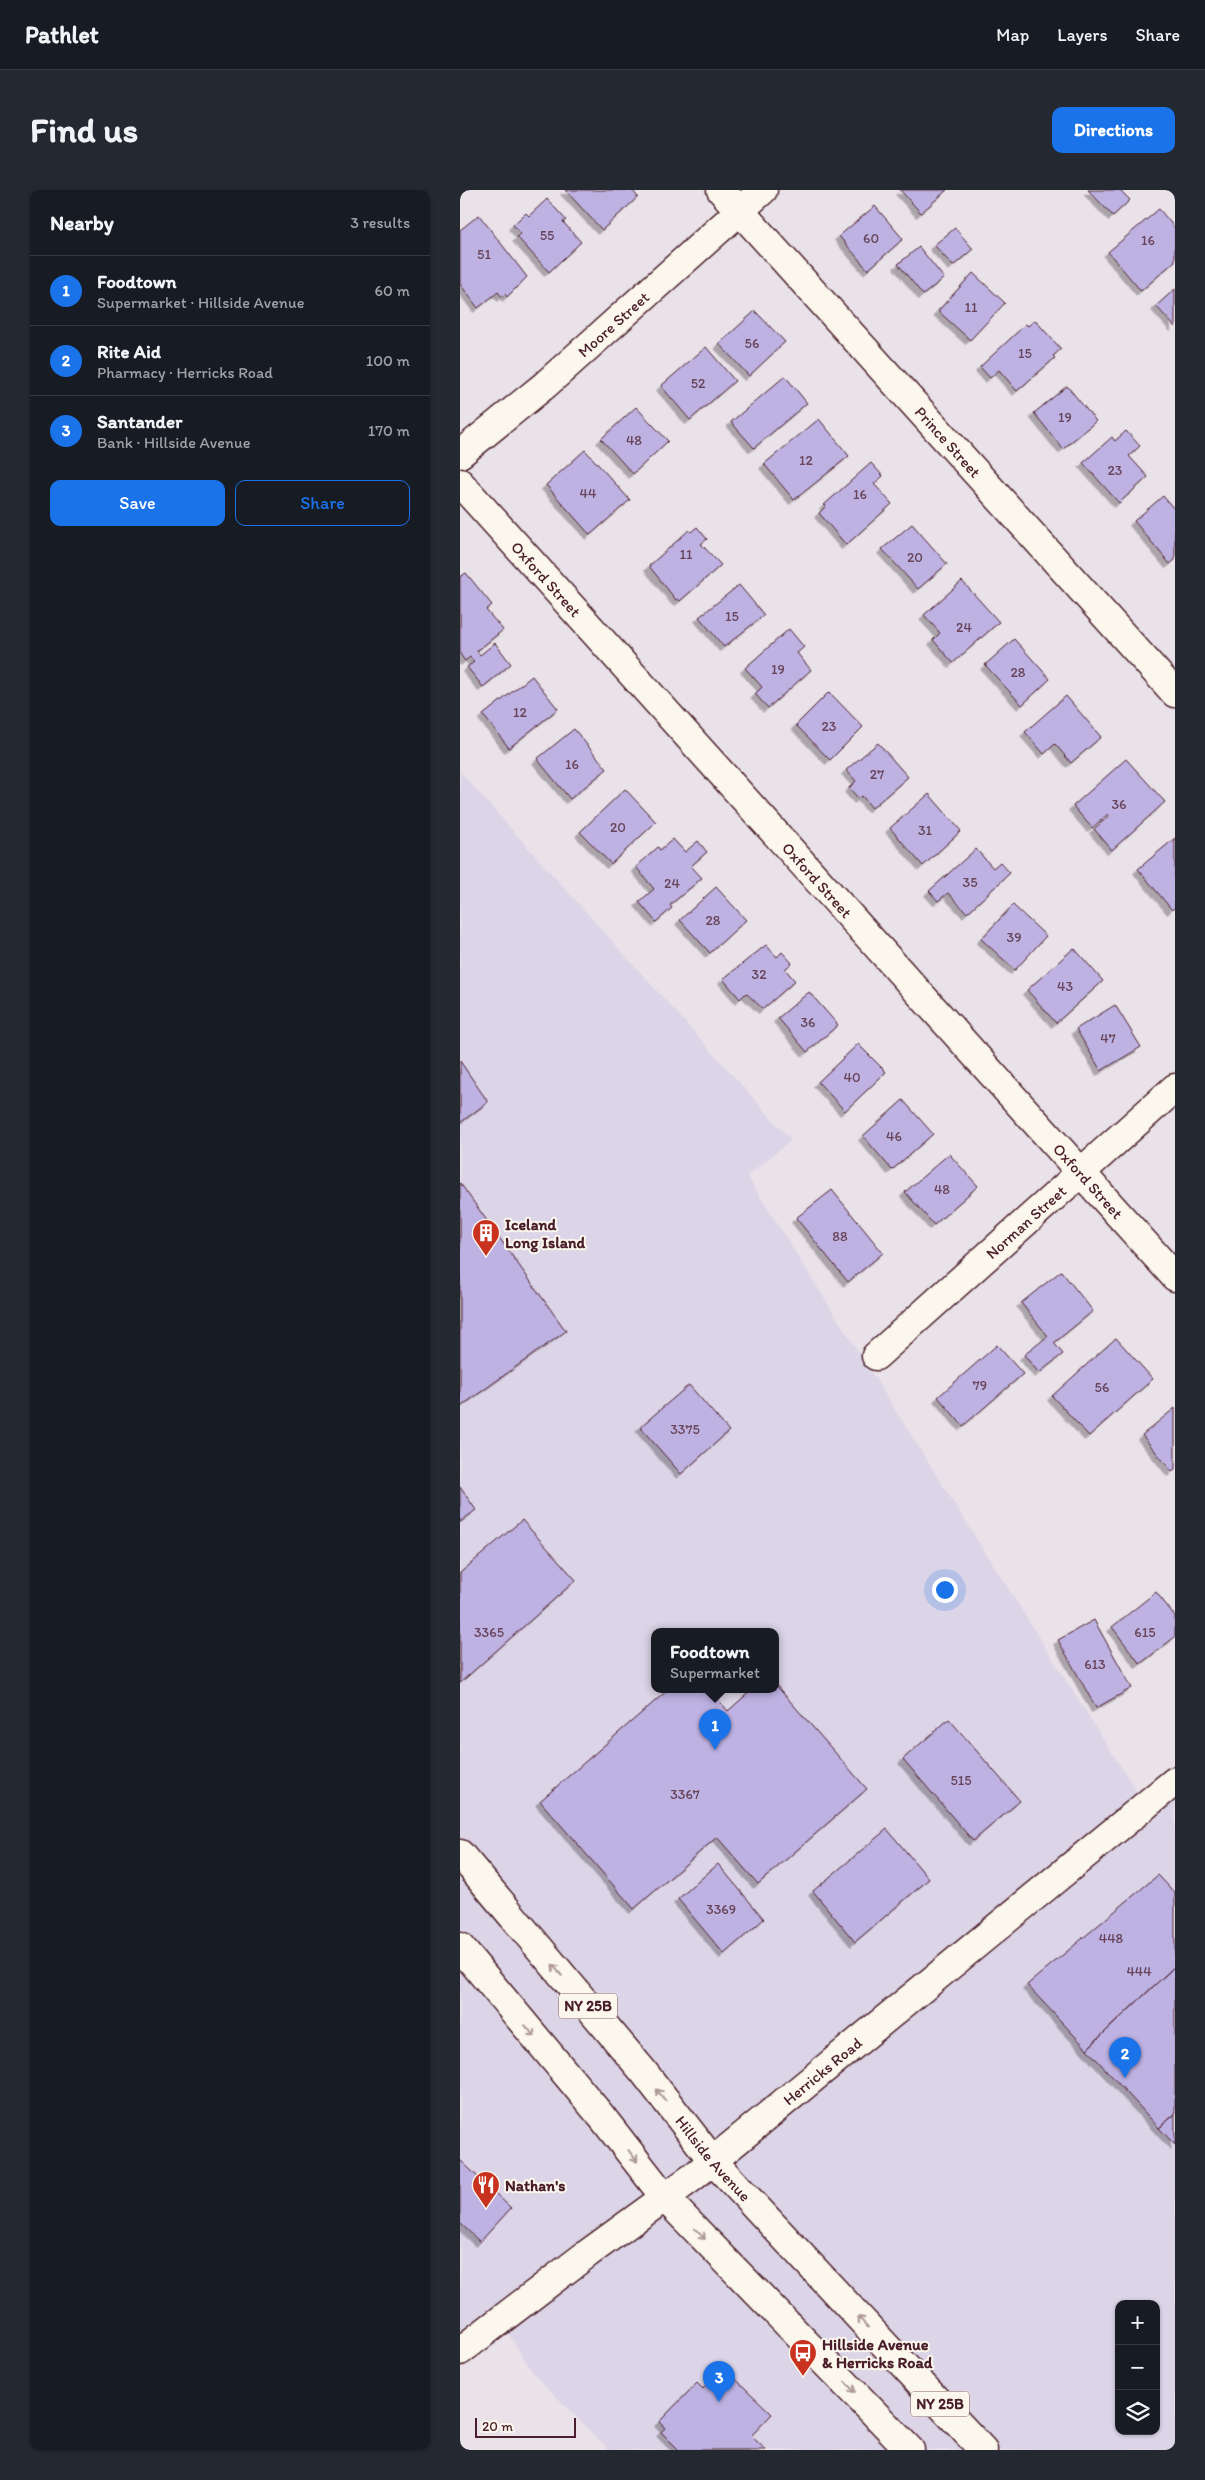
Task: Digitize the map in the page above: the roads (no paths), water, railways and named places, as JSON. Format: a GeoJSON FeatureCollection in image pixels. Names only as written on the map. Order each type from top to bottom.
{"type":"FeatureCollection","features":[{"type":"Feature","properties":{"kind":"street","name":"Prince Street"},"geometry":{"type":"LineString","coordinates":[[721,190],[1175,693]]}},
{"type":"Feature","properties":{"kind":"street","name":"Moore Street"},"geometry":{"type":"LineString","coordinates":[[460,454],[545,385],[763,190]]}},
{"type":"Feature","properties":{"kind":"street","name":"Oxford Street"},"geometry":{"type":"LineString","coordinates":[[460,483],[1175,1277]]}},
{"type":"Feature","properties":{"kind":"street","name":"Norman Street"},"geometry":{"type":"LineString","coordinates":[[876,1356],[1175,1088]]}},
{"type":"Feature","properties":{"kind":"street","name":"Herricks Road"},"geometry":{"type":"LineString","coordinates":[[460,2351],[587,2254],[666,2199],[1175,1781]]}},
{"type":"Feature","properties":{"kind":"street","name":"Hillside Avenue"},"geometry":{"type":"LineString","coordinates":[[460,1854],[642,2072],[713,2161],[983,2450]]}},
{"type":"Feature","properties":{"kind":"street","name":"NY 25B"},"geometry":{"type":"LineString","coordinates":[[460,1947],[602,2117],[666,2199],[910,2450]]}},
{"type":"Feature","properties":{"kind":"place","name":"Iceland Long Island"},"geometry":{"type":"Point","coordinates":[486,1257]}},
{"type":"Feature","properties":{"kind":"place","name":"Foodtown"},"geometry":{"type":"Point","coordinates":[715,1750]}},
{"type":"Feature","properties":{"kind":"place","name":"Rite Aid"},"geometry":{"type":"Point","coordinates":[1125,2078]}},
{"type":"Feature","properties":{"kind":"place","name":"Nathan's"},"geometry":{"type":"Point","coordinates":[486,2209]}},
{"type":"Feature","properties":{"kind":"place","name":"Hillside Avenue & Herricks Road"},"geometry":{"type":"Point","coordinates":[803,2377]}},
{"type":"Feature","properties":{"kind":"place","name":"Santander"},"geometry":{"type":"Point","coordinates":[719,2402]}}]}
